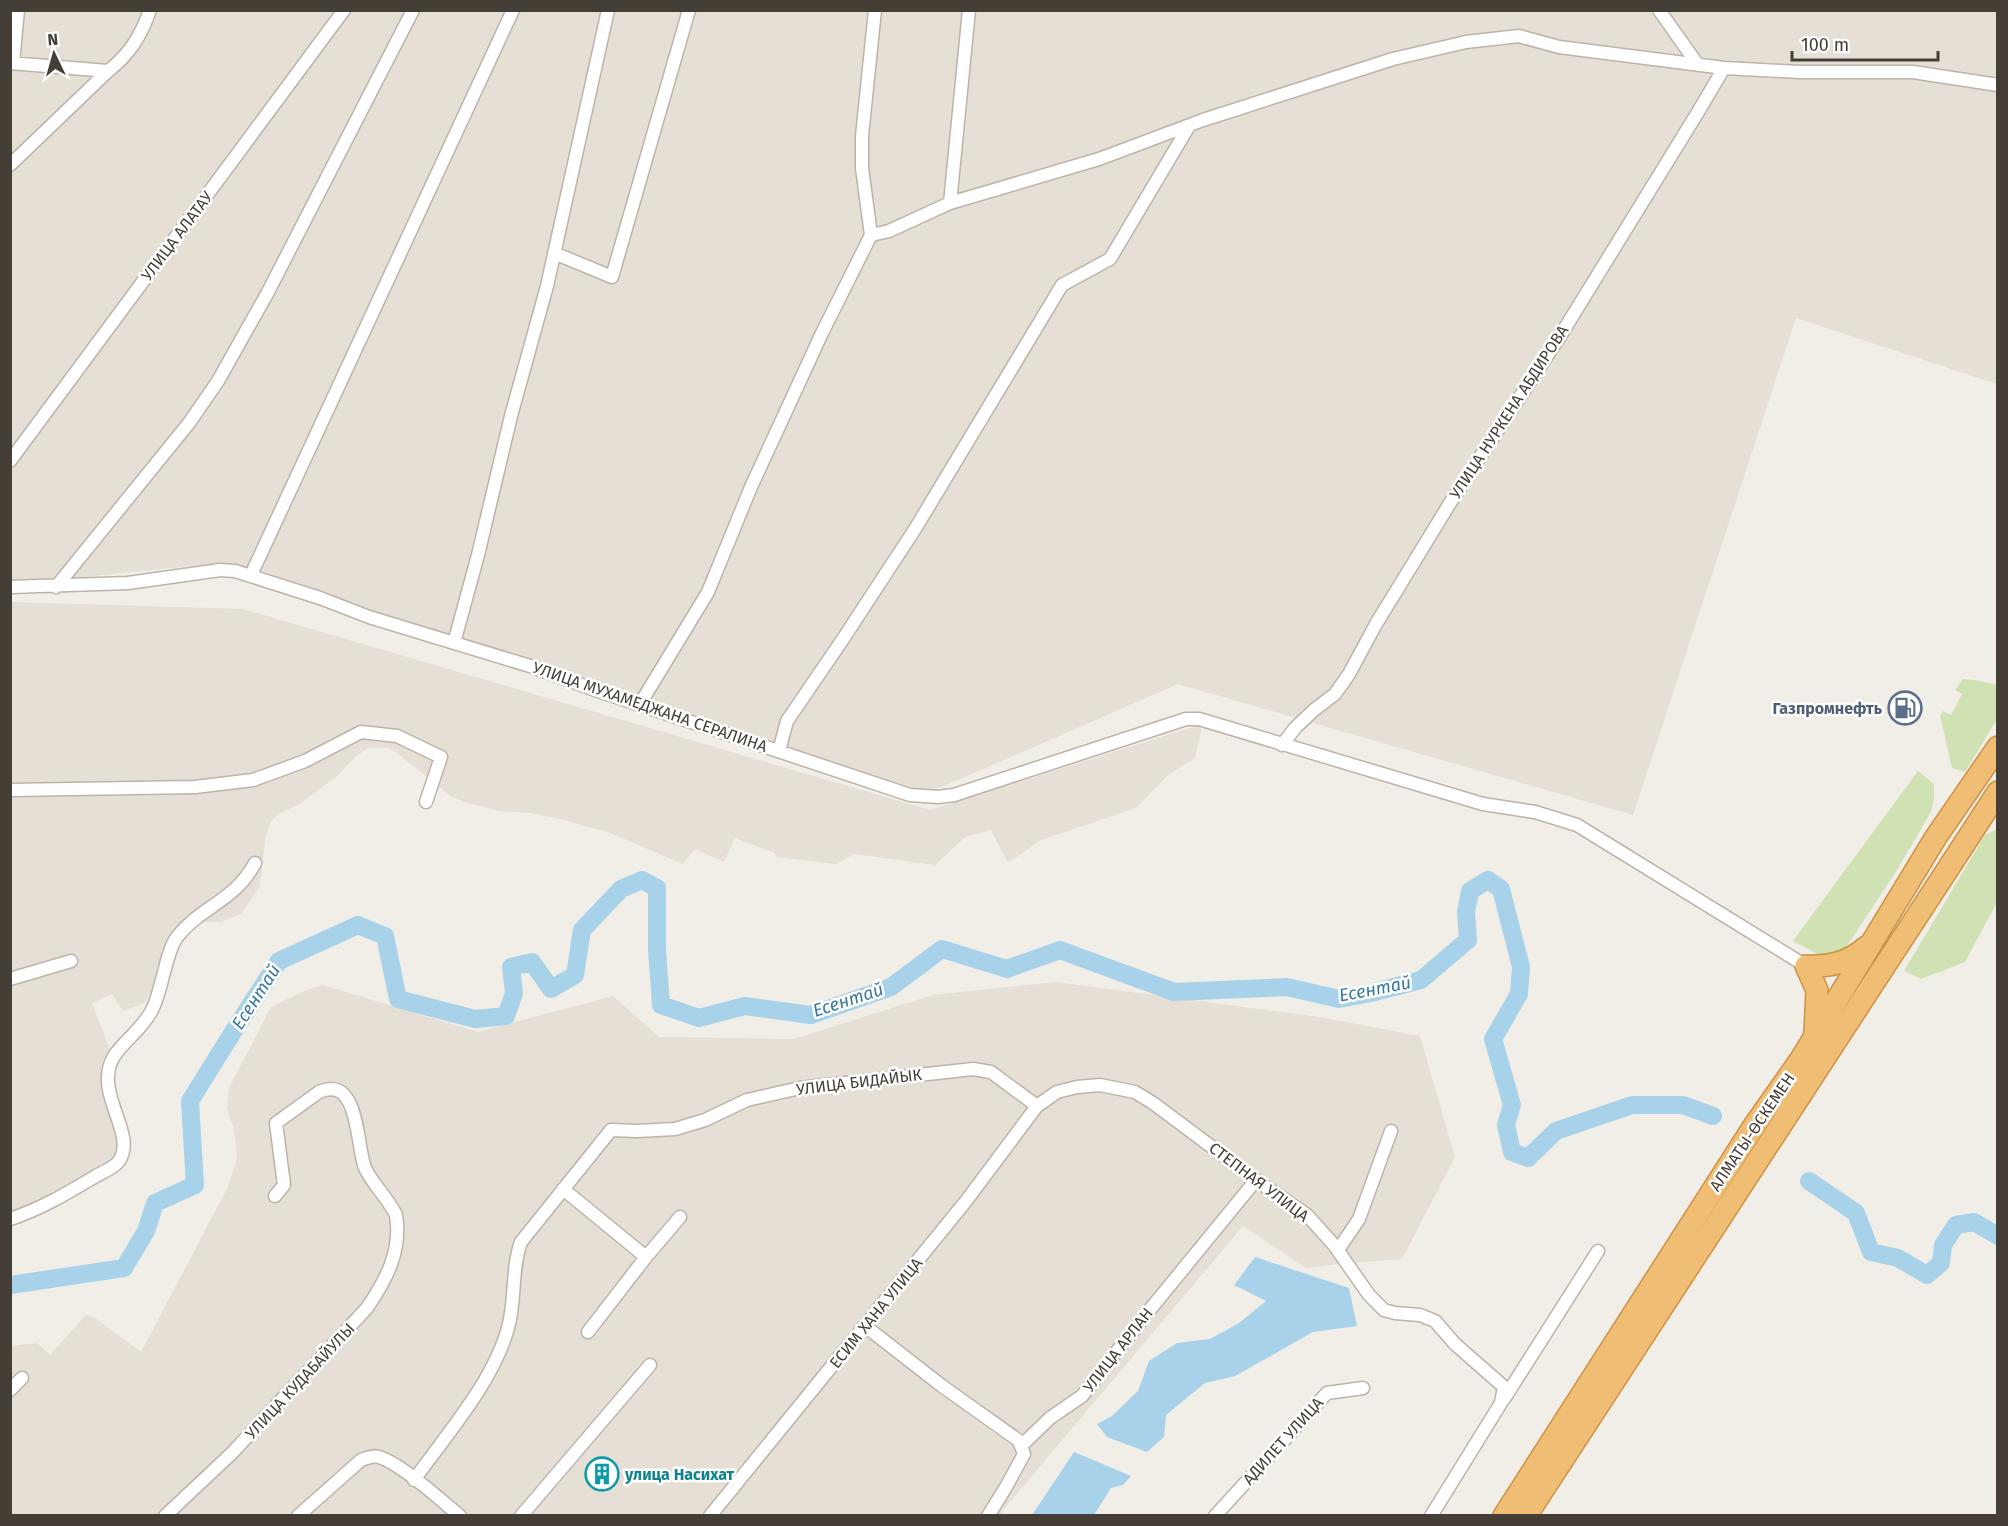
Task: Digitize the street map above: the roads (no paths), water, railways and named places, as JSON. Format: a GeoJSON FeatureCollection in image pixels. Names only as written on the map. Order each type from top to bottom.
{"type":"FeatureCollection","features":[{"type":"Feature","properties":{"kind":"highway","name":"АЛМАТЫ-ӨСКЕМЕН"},"geometry":{"type":"LineString","coordinates":[[1504,1515],[1754,1126],[1815,1038],[1936,837],[1998,747]]}},
{"type":"Feature","properties":{"kind":"highway","name":"АЛМАТЫ-ӨСКЕМЕН"},"geometry":{"type":"LineString","coordinates":[[1526,1515],[1998,792]]}},
{"type":"Feature","properties":{"kind":"highway"},"geometry":{"type":"LineString","coordinates":[[1815,1038],[1816,990],[1806,966],[1820,967],[1841,963],[1863,950],[1875,938]]}},
{"type":"Feature","properties":{"kind":"street"},"geometry":{"type":"LineString","coordinates":[[18,10],[12,63],[108,71]]}},
{"type":"Feature","properties":{"kind":"street"},"geometry":{"type":"LineString","coordinates":[[10,165],[108,71],[123,60],[141,33],[150,10]]}},
{"type":"Feature","properties":{"kind":"street","name":"УЛИЦА АЛАТАУ"},"geometry":{"type":"LineString","coordinates":[[10,461],[344,10]]}},
{"type":"Feature","properties":{"kind":"street"},"geometry":{"type":"LineString","coordinates":[[56,587],[189,423],[218,381],[268,292],[412,10]]}},
{"type":"Feature","properties":{"kind":"street"},"geometry":{"type":"LineString","coordinates":[[251,575],[513,10]]}},
{"type":"Feature","properties":{"kind":"street"},"geometry":{"type":"LineString","coordinates":[[454,643],[554,253],[608,10]]}},
{"type":"Feature","properties":{"kind":"street"},"geometry":{"type":"LineString","coordinates":[[554,253],[612,277],[689,10]]}},
{"type":"Feature","properties":{"kind":"street"},"geometry":{"type":"LineString","coordinates":[[640,704],[708,592],[751,487],[817,343],[872,236],[862,168],[862,136],[875,10]]}},
{"type":"Feature","properties":{"kind":"street"},"geometry":{"type":"LineString","coordinates":[[950,203],[969,10]]}},
{"type":"Feature","properties":{"kind":"street"},"geometry":{"type":"LineString","coordinates":[[1659,10],[1698,65]]}},
{"type":"Feature","properties":{"kind":"street"},"geometry":{"type":"LineString","coordinates":[[872,236],[889,231],[950,203],[1099,159],[1190,126],[1393,60],[1466,42],[1519,36],[1559,47],[1724,68],[1800,72],[1913,72],[1998,85]]}},
{"type":"Feature","properties":{"kind":"street","name":"УЛИЦА НУРКЕНА АБДИРОВА"},"geometry":{"type":"LineString","coordinates":[[1282,745],[1295,728],[1335,694],[1349,674],[1376,624],[1455,495],[1562,333],[1724,68]]}},
{"type":"Feature","properties":{"kind":"street"},"geometry":{"type":"LineString","coordinates":[[779,751],[787,721],[915,529],[1062,285],[1110,259],[1190,126]]}},
{"type":"Feature","properties":{"kind":"street","name":"УЛИЦА МУХАМЕДЖАНА СЕРАЛИНА"},"geometry":{"type":"LineString","coordinates":[[10,587],[128,583],[220,570],[251,575],[369,617],[640,704],[910,795],[938,797],[954,795],[1186,719],[1199,719],[1483,804],[1535,813],[1577,825],[1806,966]]}},
{"type":"Feature","properties":{"kind":"street"},"geometry":{"type":"LineString","coordinates":[[10,790],[195,787],[253,780],[305,761],[361,732],[397,736],[441,757],[426,802]]}},
{"type":"Feature","properties":{"kind":"street"},"geometry":{"type":"LineString","coordinates":[[10,1219],[24,1215],[59,1198],[117,1163],[124,1151],[123,1136],[112,1104],[107,1076],[114,1057],[152,1011],[174,940],[184,927],[225,899],[248,878],[255,863]]}},
{"type":"Feature","properties":{"kind":"street"},"geometry":{"type":"LineString","coordinates":[[10,979],[71,961]]}},
{"type":"Feature","properties":{"kind":"street","name":"УЛИЦА БИДАЙЫК"},"geometry":{"type":"LineString","coordinates":[[563,1189],[611,1130],[638,1131],[675,1128],[705,1120],[747,1100],[800,1088],[973,1069],[992,1071],[1037,1106]]}},
{"type":"Feature","properties":{"kind":"street","name":"СТЕПНАЯ УЛИЦА"},"geometry":{"type":"LineString","coordinates":[[1037,1106],[1057,1092],[1077,1087],[1100,1086],[1135,1092],[1153,1102],[1256,1180],[1307,1215],[1338,1250],[1370,1295],[1384,1310],[1420,1315],[1435,1321],[1455,1344],[1504,1387],[1501,1403]]}},
{"type":"Feature","properties":{"kind":"street","name":"УЛИЦА КУДАБАЙУЛЫ"},"geometry":{"type":"LineString","coordinates":[[165,1515],[232,1453],[368,1308],[386,1281],[394,1256],[398,1224],[391,1205],[366,1169],[355,1115],[343,1093],[327,1088],[276,1123],[284,1185],[275,1196]]}},
{"type":"Feature","properties":{"kind":"street","name":"ЕСИМ ХАНА УЛИЦА"},"geometry":{"type":"LineString","coordinates":[[710,1515],[966,1201],[1037,1106]]}},
{"type":"Feature","properties":{"kind":"street"},"geometry":{"type":"LineString","coordinates":[[1338,1250],[1359,1219],[1391,1131]]}},
{"type":"Feature","properties":{"kind":"street","name":"УЛИЦА АРЛАН"},"geometry":{"type":"LineString","coordinates":[[1021,1446],[1050,1418],[1082,1396],[1256,1180]]}},
{"type":"Feature","properties":{"kind":"street"},"geometry":{"type":"LineString","coordinates":[[414,1480],[486,1380],[509,1327],[516,1257],[521,1242],[563,1189],[646,1257]]}},
{"type":"Feature","properties":{"kind":"street"},"geometry":{"type":"LineString","coordinates":[[588,1332],[680,1217]]}},
{"type":"Feature","properties":{"kind":"street"},"geometry":{"type":"LineString","coordinates":[[1431,1515],[1598,1251]]}},
{"type":"Feature","properties":{"kind":"street"},"geometry":{"type":"LineString","coordinates":[[865,1326],[942,1386],[1018,1440],[1024,1454],[988,1515]]}},
{"type":"Feature","properties":{"kind":"street"},"geometry":{"type":"LineString","coordinates":[[521,1515],[650,1365]]}},
{"type":"Feature","properties":{"kind":"street"},"geometry":{"type":"LineString","coordinates":[[10,1390],[22,1378]]}},
{"type":"Feature","properties":{"kind":"street","name":"АДИЛЕТ УЛИЦА"},"geometry":{"type":"LineString","coordinates":[[1215,1515],[1327,1393],[1363,1388]]}},
{"type":"Feature","properties":{"kind":"street"},"geometry":{"type":"LineString","coordinates":[[298,1515],[361,1460],[372,1456],[379,1457],[399,1468],[460,1515]]}},
{"type":"Feature","properties":{"kind":"water"},"geometry":{"type":"Polygon","coordinates":[[[1255,1257],[1349,1288],[1357,1326],[1313,1332],[1235,1376],[1205,1383],[1166,1415],[1164,1437],[1147,1452],[1107,1437],[1097,1424],[1112,1416],[1138,1391],[1149,1361],[1177,1343],[1210,1339],[1239,1323],[1266,1301],[1234,1285],[1255,1257]]]}},
{"type":"Feature","properties":{"kind":"water"},"geometry":{"type":"Polygon","coordinates":[[[1074,1452],[1131,1476],[1123,1485],[1111,1488],[1094,1515],[1032,1515],[1074,1452]]]}},
{"type":"Feature","properties":{"kind":"waterway","name":"Есентай"},"geometry":{"type":"LineString","coordinates":[[10,1285],[124,1268],[146,1231],[155,1203],[195,1185],[190,1101],[279,961],[358,925],[385,936],[398,999],[475,1019],[506,1016],[514,993],[511,967],[532,962],[551,989],[575,975],[582,930],[621,889],[642,880],[657,888],[657,949],[661,1005],[699,1018],[745,1006],[811,1015],[891,987],[942,949],[1007,969],[1060,950],[1174,992],[1287,987],[1339,999],[1421,980],[1468,940],[1466,912],[1470,891],[1488,880],[1501,889],[1521,967],[1519,994],[1493,1039],[1512,1105],[1506,1125],[1512,1152],[1528,1158],[1556,1131],[1632,1105],[1683,1105],[1713,1116]]}},
{"type":"Feature","properties":{"kind":"waterway","name":"Есентай"},"geometry":{"type":"LineString","coordinates":[[1809,1181],[1856,1213],[1871,1252],[1898,1258],[1927,1275],[1941,1263],[1943,1245],[1956,1225],[1974,1222],[1998,1236]]}},
{"type":"Feature","properties":{"kind":"place","name":"Газпромнефть"},"geometry":{"type":"Point","coordinates":[1905,708]}},
{"type":"Feature","properties":{"kind":"place","name":"улица Насихат"},"geometry":{"type":"Point","coordinates":[602,1474]}}]}
